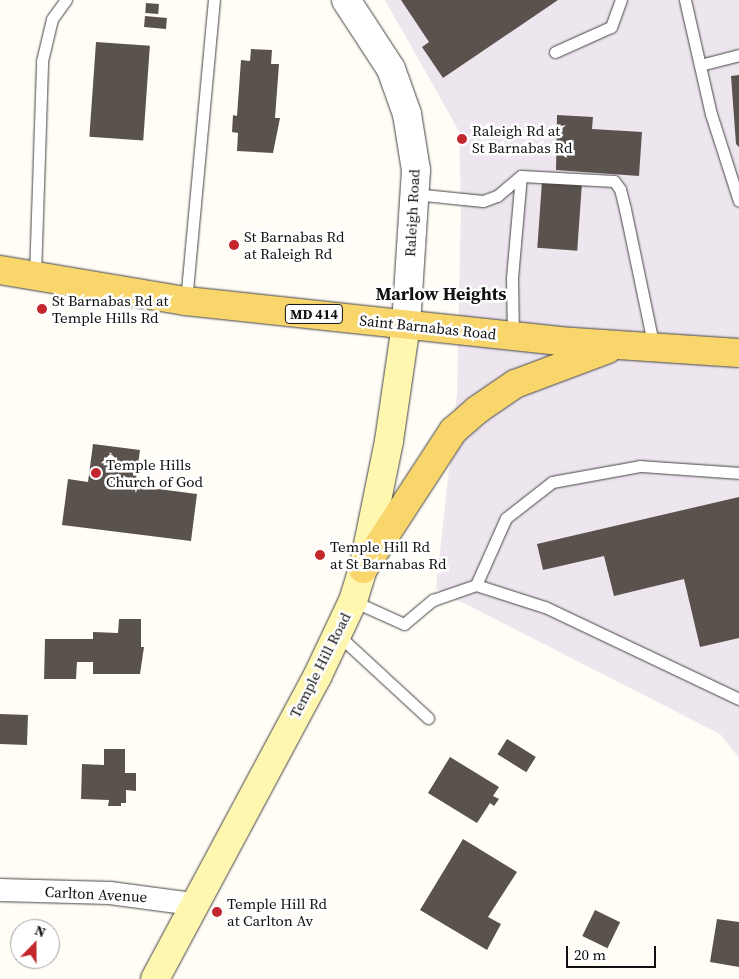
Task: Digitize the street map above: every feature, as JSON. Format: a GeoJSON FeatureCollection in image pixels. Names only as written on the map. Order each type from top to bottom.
{"type":"FeatureCollection","features":[{"type":"Feature","properties":{"kind":"main road","name":"Saint Barnabas Road"},"geometry":{"type":"LineString","coordinates":[[0,270],[186,301],[512,336],[654,348],[739,352]]}},
{"type":"Feature","properties":{"kind":"main road","name":"Temple Hill Road"},"geometry":{"type":"LineString","coordinates":[[155,979],[192,904],[337,634],[353,600],[363,569],[389,441],[406,324]]}},
{"type":"Feature","properties":{"kind":"main road"},"geometry":{"type":"LineString","coordinates":[[363,569],[424,480],[452,432],[477,410],[516,384],[617,345]]}},
{"type":"Feature","properties":{"kind":"street","name":"Raleigh Road"},"geometry":{"type":"LineString","coordinates":[[346,0],[391,69],[408,114],[416,170],[406,324]]}},
{"type":"Feature","properties":{"kind":"street","name":"Carlton Avenue"},"geometry":{"type":"LineString","coordinates":[[0,890],[110,893],[192,904]]}},
{"type":"Feature","properties":{"kind":"lane"},"geometry":{"type":"LineString","coordinates":[[35,276],[42,60],[52,20],[66,0]]}},
{"type":"Feature","properties":{"kind":"lane"},"geometry":{"type":"LineString","coordinates":[[186,301],[214,0]]}},
{"type":"Feature","properties":{"kind":"lane"},"geometry":{"type":"LineString","coordinates":[[555,52],[611,27],[621,0]]}},
{"type":"Feature","properties":{"kind":"lane"},"geometry":{"type":"LineString","coordinates":[[685,0],[711,114],[739,201]]}},
{"type":"Feature","properties":{"kind":"lane"},"geometry":{"type":"LineString","coordinates":[[700,65],[739,55]]}},
{"type":"Feature","properties":{"kind":"lane"},"geometry":{"type":"LineString","coordinates":[[414,194],[483,201],[497,196],[520,176],[614,181],[620,189],[654,348]]}},
{"type":"Feature","properties":{"kind":"lane"},"geometry":{"type":"LineString","coordinates":[[512,336],[512,278],[520,176]]}},
{"type":"Feature","properties":{"kind":"lane"},"geometry":{"type":"LineString","coordinates":[[476,585],[506,518],[552,482],[640,466],[739,472]]}},
{"type":"Feature","properties":{"kind":"lane"},"geometry":{"type":"LineString","coordinates":[[353,600],[404,624],[432,600],[476,585],[545,607],[739,699]]}},
{"type":"Feature","properties":{"kind":"lane"},"geometry":{"type":"LineString","coordinates":[[337,634],[428,718]]}},
{"type":"Feature","properties":{"kind":"shaded area"},"geometry":{"type":"Polygon","coordinates":[[[385,0],[739,0],[739,758],[720,734],[436,589],[457,394],[461,204],[459,131],[385,0]]]}},
{"type":"Feature","properties":{"kind":"building"},"geometry":{"type":"Polygon","coordinates":[[[401,0],[558,0],[443,78],[422,47],[429,42],[401,0]]]}},
{"type":"Feature","properties":{"kind":"building"},"geometry":{"type":"Polygon","coordinates":[[[146,3],[159,4],[158,14],[145,13],[146,3]]]}},
{"type":"Feature","properties":{"kind":"building"},"geometry":{"type":"Polygon","coordinates":[[[145,16],[167,18],[166,29],[144,27],[145,16]]]}},
{"type":"Feature","properties":{"kind":"building"},"geometry":{"type":"Polygon","coordinates":[[[96,42],[150,46],[143,141],[89,137],[96,42]]]}},
{"type":"Feature","properties":{"kind":"building"},"geometry":{"type":"Polygon","coordinates":[[[251,49],[272,50],[271,64],[279,64],[275,118],[280,118],[273,153],[237,151],[238,133],[232,132],[233,115],[237,116],[241,60],[250,61],[251,49]]]}},
{"type":"Feature","properties":{"kind":"building"},"geometry":{"type":"Polygon","coordinates":[[[739,75],[739,147],[736,144],[731,76],[739,75]]]}},
{"type":"Feature","properties":{"kind":"building"},"geometry":{"type":"Polygon","coordinates":[[[557,115],[593,117],[592,129],[642,132],[639,176],[556,170],[557,115]]]}},
{"type":"Feature","properties":{"kind":"building"},"geometry":{"type":"Polygon","coordinates":[[[542,181],[582,184],[577,251],[537,248],[542,181]]]}},
{"type":"Feature","properties":{"kind":"building"},"geometry":{"type":"Polygon","coordinates":[[[93,444],[140,450],[135,486],[197,494],[191,541],[62,525],[68,479],[88,482],[93,444]]]}},
{"type":"Feature","properties":{"kind":"building"},"geometry":{"type":"Polygon","coordinates":[[[739,497],[739,638],[700,647],[684,579],[614,596],[604,556],[543,570],[537,544],[739,497]]]}},
{"type":"Feature","properties":{"kind":"building"},"geometry":{"type":"Polygon","coordinates":[[[119,619],[141,619],[141,647],[144,647],[140,674],[93,674],[93,662],[77,662],[76,679],[44,679],[45,639],[93,639],[93,632],[118,633],[119,619]]]}},
{"type":"Feature","properties":{"kind":"building"},"geometry":{"type":"Polygon","coordinates":[[[0,714],[28,715],[27,745],[0,744],[0,714]]]}},
{"type":"Feature","properties":{"kind":"building"},"geometry":{"type":"Polygon","coordinates":[[[507,739],[536,757],[526,772],[497,754],[507,739]]]}},
{"type":"Feature","properties":{"kind":"building"},"geometry":{"type":"Polygon","coordinates":[[[104,749],[125,749],[125,773],[136,773],[136,791],[126,790],[126,803],[121,803],[121,806],[108,806],[109,800],[81,799],[82,764],[104,765],[104,749]]]}},
{"type":"Feature","properties":{"kind":"building"},"geometry":{"type":"Polygon","coordinates":[[[450,757],[499,787],[493,796],[499,799],[494,806],[490,803],[477,823],[428,793],[450,757]]]}},
{"type":"Feature","properties":{"kind":"building"},"geometry":{"type":"Polygon","coordinates":[[[463,839],[517,872],[488,917],[501,924],[487,950],[420,910],[463,839]]]}},
{"type":"Feature","properties":{"kind":"building"},"geometry":{"type":"Polygon","coordinates":[[[595,910],[620,922],[607,948],[582,936],[595,910]]]}},
{"type":"Feature","properties":{"kind":"building"},"geometry":{"type":"Polygon","coordinates":[[[717,919],[739,922],[739,967],[710,962],[717,919]]]}},
{"type":"Feature","properties":{"kind":"place","name":"Raleigh Rd at St Barnabas Rd"},"geometry":{"type":"Point","coordinates":[462,139]}},
{"type":"Feature","properties":{"kind":"place","name":"St Barnabas Rd at Raleigh Rd"},"geometry":{"type":"Point","coordinates":[234,245]}},
{"type":"Feature","properties":{"kind":"place","name":"St Barnabas Rd at Temple Hills Rd"},"geometry":{"type":"Point","coordinates":[42,309]}},
{"type":"Feature","properties":{"kind":"place","name":"Temple Hills Church of God"},"geometry":{"type":"Point","coordinates":[96,473]}},
{"type":"Feature","properties":{"kind":"place","name":"Temple Hill Rd at St Barnabas Rd"},"geometry":{"type":"Point","coordinates":[320,555]}},
{"type":"Feature","properties":{"kind":"place","name":"Temple Hill Rd at Carlton Av"},"geometry":{"type":"Point","coordinates":[217,912]}},
{"type":"Feature","properties":{"kind":"district","name":"Marlow Heights"},"geometry":{"type":"Point","coordinates":[441,294]}}]}
